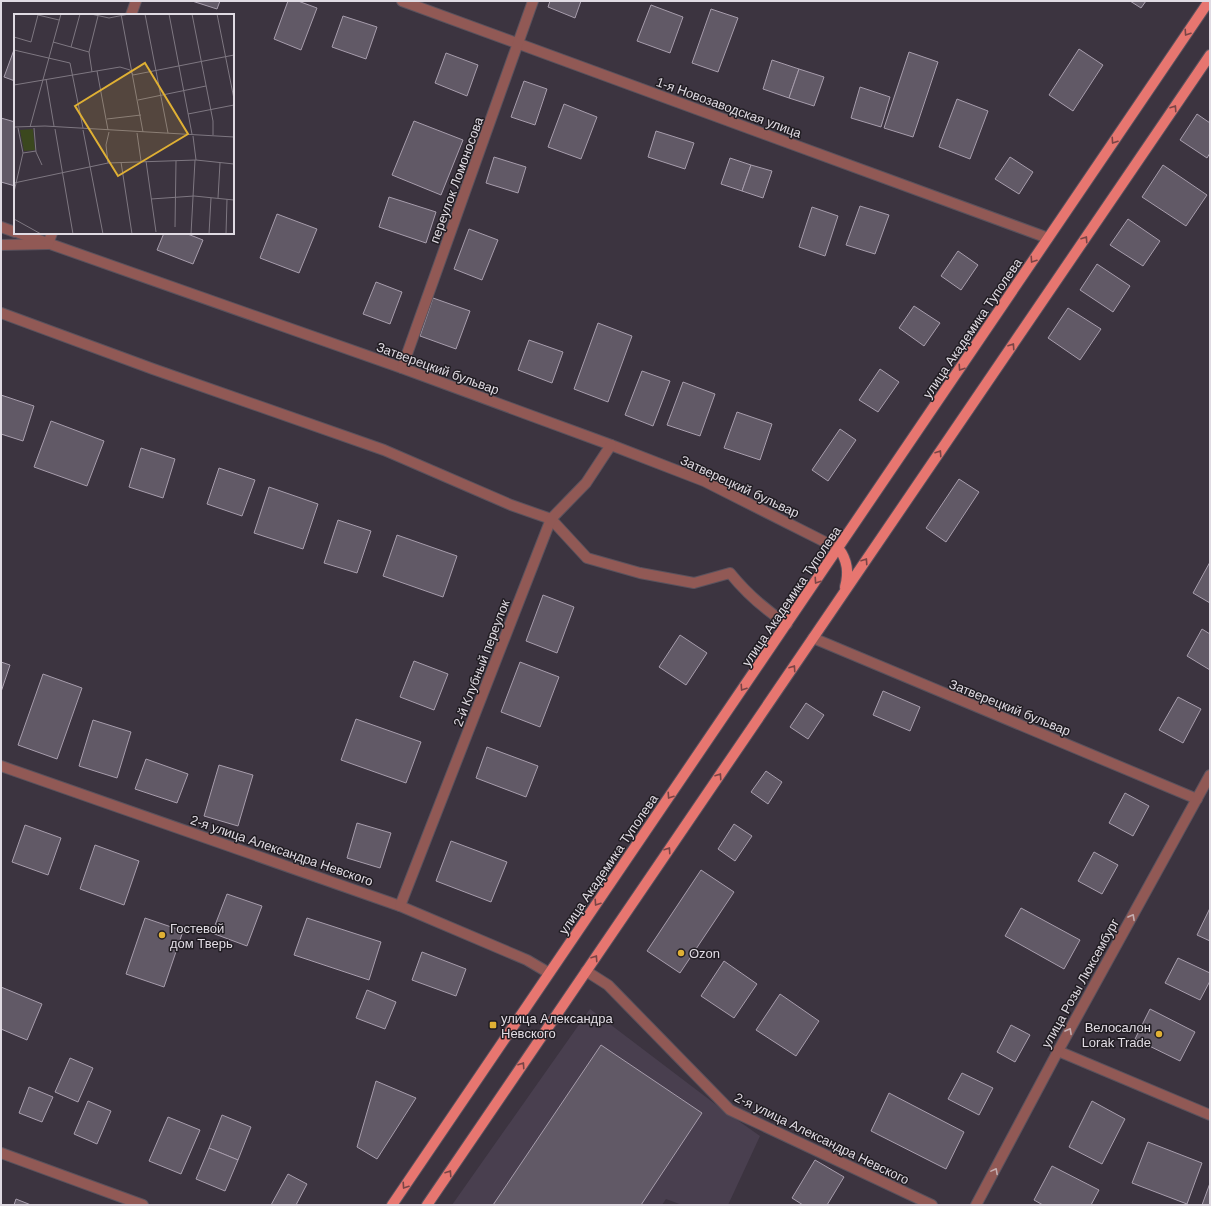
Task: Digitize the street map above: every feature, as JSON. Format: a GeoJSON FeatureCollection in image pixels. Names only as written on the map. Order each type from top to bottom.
{"type":"FeatureCollection","features":[{"type":"Feature","properties":{"kind":"main road","name":"улица Академика Туполева"},"geometry":{"type":"LineString","coordinates":[[392,1205],[839,549],[1209,1]]}},
{"type":"Feature","properties":{"kind":"main road"},"geometry":{"type":"LineString","coordinates":[[427,1205],[1210,55]]}},
{"type":"Feature","properties":{"kind":"main road"},"geometry":{"type":"LineString","coordinates":[[839,549],[845,557],[847,567],[847,579],[844,593]]}},
{"type":"Feature","properties":{"kind":"street"},"geometry":{"type":"LineString","coordinates":[[131,14],[136,1]]}},
{"type":"Feature","properties":{"kind":"street","name":"1-я Новозаводская улица"},"geometry":{"type":"LineString","coordinates":[[402,1],[1048,238]]}},
{"type":"Feature","properties":{"kind":"street","name":"переулок Ломоносова"},"geometry":{"type":"LineString","coordinates":[[402,368],[533,1]]}},
{"type":"Feature","properties":{"kind":"street"},"geometry":{"type":"LineString","coordinates":[[1,227],[14,232]]}},
{"type":"Feature","properties":{"kind":"street","name":"Затверецкий бульвар"},"geometry":{"type":"LineString","coordinates":[[22,234],[402,368],[611,445],[704,481],[839,549]]}},
{"type":"Feature","properties":{"kind":"street"},"geometry":{"type":"LineString","coordinates":[[1,244],[48,244],[52,234]]}},
{"type":"Feature","properties":{"kind":"street"},"geometry":{"type":"LineString","coordinates":[[1,313],[153,369],[384,450],[511,505],[550,519],[587,558],[640,573],[694,583],[730,572],[752,598],[787,624]]}},
{"type":"Feature","properties":{"kind":"street","name":"2-й Клубный переулок"},"geometry":{"type":"LineString","coordinates":[[400,906],[550,519],[586,483],[611,445]]}},
{"type":"Feature","properties":{"kind":"street","name":"Затверецкий бульвар"},"geometry":{"type":"LineString","coordinates":[[813,638],[1197,799]]}},
{"type":"Feature","properties":{"kind":"street","name":"2-я улица Александра Невского"},"geometry":{"type":"LineString","coordinates":[[1,766],[400,906],[526,960],[549,973]]}},
{"type":"Feature","properties":{"kind":"street","name":"улица Розы Люксембург"},"geometry":{"type":"LineString","coordinates":[[976,1205],[1058,1051],[1210,775]]}},
{"type":"Feature","properties":{"kind":"street","name":"2-я улица Александра Невского"},"geometry":{"type":"LineString","coordinates":[[586,971],[608,985],[730,1110],[932,1205]]}},
{"type":"Feature","properties":{"kind":"street"},"geometry":{"type":"LineString","coordinates":[[1058,1051],[1210,1115]]}},
{"type":"Feature","properties":{"kind":"street"},"geometry":{"type":"LineString","coordinates":[[1,1153],[143,1205]]}},
{"type":"Feature","properties":{"kind":"shaded area"},"geometry":{"type":"Polygon","coordinates":[[[590,1009],[723,1110],[760,1136],[728,1205],[682,1205],[666,1199],[662,1205],[452,1205],[590,1009]]]}},
{"type":"Feature","properties":{"kind":"building"},"geometry":{"type":"Polygon","coordinates":[[[192,1],[220,1],[217,9],[192,1]]]}},
{"type":"Feature","properties":{"kind":"building"},"geometry":{"type":"Polygon","coordinates":[[[288,1],[298,1],[317,8],[301,50],[274,39],[288,1]]]}},
{"type":"Feature","properties":{"kind":"building"},"geometry":{"type":"Polygon","coordinates":[[[550,1],[581,1],[575,18],[548,7],[550,1]]]}},
{"type":"Feature","properties":{"kind":"building"},"geometry":{"type":"Polygon","coordinates":[[[1130,1],[1146,1],[1141,8],[1130,1]]]}},
{"type":"Feature","properties":{"kind":"building"},"geometry":{"type":"Polygon","coordinates":[[[651,5],[683,17],[670,53],[637,41],[651,5]]]}},
{"type":"Feature","properties":{"kind":"building"},"geometry":{"type":"Polygon","coordinates":[[[711,9],[738,18],[718,72],[692,63],[711,9]]]}},
{"type":"Feature","properties":{"kind":"building"},"geometry":{"type":"Polygon","coordinates":[[[343,16],[377,27],[366,59],[332,47],[343,16]]]}},
{"type":"Feature","properties":{"kind":"building"},"geometry":{"type":"Polygon","coordinates":[[[1079,49],[1103,65],[1073,111],[1049,95],[1079,49]]]}},
{"type":"Feature","properties":{"kind":"building"},"geometry":{"type":"Polygon","coordinates":[[[14,50],[14,81],[4,77],[14,50]]]}},
{"type":"Feature","properties":{"kind":"building"},"geometry":{"type":"Polygon","coordinates":[[[909,52],[938,62],[913,137],[884,128],[909,52]]]}},
{"type":"Feature","properties":{"kind":"building"},"geometry":{"type":"Polygon","coordinates":[[[446,53],[478,65],[467,96],[435,83],[446,53]]]}},
{"type":"Feature","properties":{"kind":"building"},"geometry":{"type":"Polygon","coordinates":[[[772,60],[799,69],[789,98],[763,89],[772,60]]]}},
{"type":"Feature","properties":{"kind":"building"},"geometry":{"type":"Polygon","coordinates":[[[799,69],[824,77],[814,106],[789,98],[799,69]]]}},
{"type":"Feature","properties":{"kind":"building"},"geometry":{"type":"Polygon","coordinates":[[[524,81],[547,89],[535,125],[511,117],[524,81]]]}},
{"type":"Feature","properties":{"kind":"building"},"geometry":{"type":"Polygon","coordinates":[[[860,87],[890,97],[881,127],[851,118],[860,87]]]}},
{"type":"Feature","properties":{"kind":"building"},"geometry":{"type":"Polygon","coordinates":[[[957,99],[988,111],[970,159],[939,147],[957,99]]]}},
{"type":"Feature","properties":{"kind":"building"},"geometry":{"type":"Polygon","coordinates":[[[564,104],[597,117],[581,159],[548,147],[564,104]]]}},
{"type":"Feature","properties":{"kind":"building"},"geometry":{"type":"Polygon","coordinates":[[[1197,114],[1210,123],[1210,153],[1207,158],[1180,140],[1197,114]]]}},
{"type":"Feature","properties":{"kind":"building"},"geometry":{"type":"Polygon","coordinates":[[[1,118],[14,122],[14,186],[1,182],[1,118]]]}},
{"type":"Feature","properties":{"kind":"building"},"geometry":{"type":"Polygon","coordinates":[[[414,121],[463,140],[441,195],[392,175],[414,121]]]}},
{"type":"Feature","properties":{"kind":"building"},"geometry":{"type":"Polygon","coordinates":[[[656,131],[694,143],[685,169],[648,157],[656,131]]]}},
{"type":"Feature","properties":{"kind":"building"},"geometry":{"type":"Polygon","coordinates":[[[494,157],[526,167],[518,193],[486,183],[494,157]]]}},
{"type":"Feature","properties":{"kind":"building"},"geometry":{"type":"Polygon","coordinates":[[[1010,157],[1033,172],[1019,194],[995,179],[1010,157]]]}},
{"type":"Feature","properties":{"kind":"building"},"geometry":{"type":"Polygon","coordinates":[[[730,158],[751,165],[742,191],[721,184],[730,158]]]}},
{"type":"Feature","properties":{"kind":"building"},"geometry":{"type":"Polygon","coordinates":[[[751,165],[772,171],[763,198],[742,191],[751,165]]]}},
{"type":"Feature","properties":{"kind":"building"},"geometry":{"type":"Polygon","coordinates":[[[1163,165],[1207,195],[1186,226],[1142,197],[1163,165]]]}},
{"type":"Feature","properties":{"kind":"building"},"geometry":{"type":"Polygon","coordinates":[[[389,197],[436,212],[426,243],[379,227],[389,197]]]}},
{"type":"Feature","properties":{"kind":"building"},"geometry":{"type":"Polygon","coordinates":[[[860,206],[889,215],[875,254],[846,245],[860,206]]]}},
{"type":"Feature","properties":{"kind":"building"},"geometry":{"type":"Polygon","coordinates":[[[812,207],[838,216],[825,256],[799,247],[812,207]]]}},
{"type":"Feature","properties":{"kind":"building"},"geometry":{"type":"Polygon","coordinates":[[[277,214],[317,229],[299,273],[260,258],[277,214]]]}},
{"type":"Feature","properties":{"kind":"building"},"geometry":{"type":"Polygon","coordinates":[[[1128,219],[1160,241],[1143,266],[1110,245],[1128,219]]]}},
{"type":"Feature","properties":{"kind":"building"},"geometry":{"type":"Polygon","coordinates":[[[469,229],[498,240],[482,280],[454,269],[469,229]]]}},
{"type":"Feature","properties":{"kind":"building"},"geometry":{"type":"Polygon","coordinates":[[[164,234],[188,234],[203,240],[193,264],[157,250],[164,234]]]}},
{"type":"Feature","properties":{"kind":"building"},"geometry":{"type":"Polygon","coordinates":[[[958,251],[978,265],[961,290],[941,276],[958,251]]]}},
{"type":"Feature","properties":{"kind":"building"},"geometry":{"type":"Polygon","coordinates":[[[1097,264],[1130,286],[1113,312],[1080,290],[1097,264]]]}},
{"type":"Feature","properties":{"kind":"building"},"geometry":{"type":"Polygon","coordinates":[[[376,282],[402,292],[390,324],[363,314],[376,282]]]}},
{"type":"Feature","properties":{"kind":"building"},"geometry":{"type":"Polygon","coordinates":[[[433,298],[470,311],[456,349],[420,336],[433,298]]]}},
{"type":"Feature","properties":{"kind":"building"},"geometry":{"type":"Polygon","coordinates":[[[914,306],[940,323],[924,346],[899,328],[914,306]]]}},
{"type":"Feature","properties":{"kind":"building"},"geometry":{"type":"Polygon","coordinates":[[[1068,308],[1101,329],[1080,360],[1048,338],[1068,308]]]}},
{"type":"Feature","properties":{"kind":"building"},"geometry":{"type":"Polygon","coordinates":[[[598,323],[632,336],[608,402],[574,389],[598,323]]]}},
{"type":"Feature","properties":{"kind":"building"},"geometry":{"type":"Polygon","coordinates":[[[529,340],[563,352],[552,383],[518,370],[529,340]]]}},
{"type":"Feature","properties":{"kind":"building"},"geometry":{"type":"Polygon","coordinates":[[[880,369],[899,382],[878,412],[859,400],[880,369]]]}},
{"type":"Feature","properties":{"kind":"building"},"geometry":{"type":"Polygon","coordinates":[[[642,371],[670,381],[653,426],[625,415],[642,371]]]}},
{"type":"Feature","properties":{"kind":"building"},"geometry":{"type":"Polygon","coordinates":[[[683,382],[715,394],[700,436],[667,425],[683,382]]]}},
{"type":"Feature","properties":{"kind":"building"},"geometry":{"type":"Polygon","coordinates":[[[1,395],[34,406],[23,441],[1,434],[1,395]]]}},
{"type":"Feature","properties":{"kind":"building"},"geometry":{"type":"Polygon","coordinates":[[[737,412],[772,424],[760,460],[724,448],[737,412]]]}},
{"type":"Feature","properties":{"kind":"building"},"geometry":{"type":"Polygon","coordinates":[[[51,421],[104,441],[87,486],[34,467],[51,421]]]}},
{"type":"Feature","properties":{"kind":"building"},"geometry":{"type":"Polygon","coordinates":[[[840,429],[856,440],[828,481],[812,470],[840,429]]]}},
{"type":"Feature","properties":{"kind":"building"},"geometry":{"type":"Polygon","coordinates":[[[141,448],[175,459],[163,498],[129,487],[141,448]]]}},
{"type":"Feature","properties":{"kind":"building"},"geometry":{"type":"Polygon","coordinates":[[[219,468],[255,480],[242,516],[207,504],[219,468]]]}},
{"type":"Feature","properties":{"kind":"building"},"geometry":{"type":"Polygon","coordinates":[[[959,479],[979,492],[946,542],[926,528],[959,479]]]}},
{"type":"Feature","properties":{"kind":"building"},"geometry":{"type":"Polygon","coordinates":[[[269,487],[318,504],[303,549],[254,533],[269,487]]]}},
{"type":"Feature","properties":{"kind":"building"},"geometry":{"type":"Polygon","coordinates":[[[338,520],[371,531],[357,573],[324,563],[338,520]]]}},
{"type":"Feature","properties":{"kind":"building"},"geometry":{"type":"Polygon","coordinates":[[[397,535],[457,556],[443,597],[383,576],[397,535]]]}},
{"type":"Feature","properties":{"kind":"building"},"geometry":{"type":"Polygon","coordinates":[[[1210,562],[1210,603],[1193,593],[1210,562]]]}},
{"type":"Feature","properties":{"kind":"building"},"geometry":{"type":"Polygon","coordinates":[[[543,595],[574,607],[557,653],[526,641],[543,595]]]}},
{"type":"Feature","properties":{"kind":"building"},"geometry":{"type":"Polygon","coordinates":[[[1202,629],[1210,634],[1210,670],[1187,656],[1202,629]]]}},
{"type":"Feature","properties":{"kind":"building"},"geometry":{"type":"Polygon","coordinates":[[[680,635],[707,653],[686,685],[659,667],[680,635]]]}},
{"type":"Feature","properties":{"kind":"building"},"geometry":{"type":"Polygon","coordinates":[[[414,661],[448,674],[434,710],[400,697],[414,661]]]}},
{"type":"Feature","properties":{"kind":"building"},"geometry":{"type":"Polygon","coordinates":[[[1,662],[10,665],[1,692],[1,662]]]}},
{"type":"Feature","properties":{"kind":"building"},"geometry":{"type":"Polygon","coordinates":[[[520,662],[559,677],[540,727],[501,712],[520,662]]]}},
{"type":"Feature","properties":{"kind":"building"},"geometry":{"type":"Polygon","coordinates":[[[43,674],[82,688],[57,759],[18,745],[43,674]]]}},
{"type":"Feature","properties":{"kind":"building"},"geometry":{"type":"Polygon","coordinates":[[[883,691],[920,707],[910,731],[873,715],[883,691]]]}},
{"type":"Feature","properties":{"kind":"building"},"geometry":{"type":"Polygon","coordinates":[[[1178,697],[1201,709],[1183,743],[1159,730],[1178,697]]]}},
{"type":"Feature","properties":{"kind":"building"},"geometry":{"type":"Polygon","coordinates":[[[806,703],[824,715],[808,739],[790,727],[806,703]]]}},
{"type":"Feature","properties":{"kind":"building"},"geometry":{"type":"Polygon","coordinates":[[[356,719],[421,742],[406,783],[341,760],[356,719]]]}},
{"type":"Feature","properties":{"kind":"building"},"geometry":{"type":"Polygon","coordinates":[[[93,720],[131,732],[117,778],[79,766],[93,720]]]}},
{"type":"Feature","properties":{"kind":"building"},"geometry":{"type":"Polygon","coordinates":[[[487,747],[538,766],[526,797],[476,778],[487,747]]]}},
{"type":"Feature","properties":{"kind":"building"},"geometry":{"type":"Polygon","coordinates":[[[146,759],[188,774],[177,803],[135,789],[146,759]]]}},
{"type":"Feature","properties":{"kind":"building"},"geometry":{"type":"Polygon","coordinates":[[[219,765],[253,775],[238,826],[204,816],[219,765]]]}},
{"type":"Feature","properties":{"kind":"building"},"geometry":{"type":"Polygon","coordinates":[[[766,771],[782,782],[768,804],[751,792],[766,771]]]}},
{"type":"Feature","properties":{"kind":"building"},"geometry":{"type":"Polygon","coordinates":[[[1125,793],[1149,806],[1133,836],[1109,823],[1125,793]]]}},
{"type":"Feature","properties":{"kind":"building"},"geometry":{"type":"Polygon","coordinates":[[[357,823],[391,833],[380,868],[347,858],[357,823]]]}},
{"type":"Feature","properties":{"kind":"building"},"geometry":{"type":"Polygon","coordinates":[[[734,824],[752,836],[735,861],[718,849],[734,824]]]}},
{"type":"Feature","properties":{"kind":"building"},"geometry":{"type":"Polygon","coordinates":[[[25,825],[61,838],[48,875],[12,862],[25,825]]]}},
{"type":"Feature","properties":{"kind":"building"},"geometry":{"type":"Polygon","coordinates":[[[451,841],[507,862],[491,902],[436,881],[451,841]]]}},
{"type":"Feature","properties":{"kind":"building"},"geometry":{"type":"Polygon","coordinates":[[[95,845],[139,861],[124,905],[80,889],[95,845]]]}},
{"type":"Feature","properties":{"kind":"building"},"geometry":{"type":"Polygon","coordinates":[[[1094,852],[1118,865],[1102,894],[1078,881],[1094,852]]]}},
{"type":"Feature","properties":{"kind":"building"},"geometry":{"type":"Polygon","coordinates":[[[701,870],[734,892],[680,973],[647,951],[701,870]]]}},
{"type":"Feature","properties":{"kind":"building"},"geometry":{"type":"Polygon","coordinates":[[[227,894],[262,906],[247,946],[212,933],[227,894]]]}},
{"type":"Feature","properties":{"kind":"building"},"geometry":{"type":"Polygon","coordinates":[[[1021,908],[1080,940],[1064,969],[1005,936],[1021,908]]]}},
{"type":"Feature","properties":{"kind":"building"},"geometry":{"type":"Polygon","coordinates":[[[1210,908],[1210,941],[1197,935],[1210,908]]]}},
{"type":"Feature","properties":{"kind":"building"},"geometry":{"type":"Polygon","coordinates":[[[145,918],[183,931],[164,987],[126,974],[145,918]]]}},
{"type":"Feature","properties":{"kind":"building"},"geometry":{"type":"Polygon","coordinates":[[[307,918],[381,942],[369,980],[294,955],[307,918]]]}},
{"type":"Feature","properties":{"kind":"building"},"geometry":{"type":"Polygon","coordinates":[[[422,952],[466,969],[456,996],[412,980],[422,952]]]}},
{"type":"Feature","properties":{"kind":"building"},"geometry":{"type":"Polygon","coordinates":[[[1178,958],[1210,973],[1210,981],[1200,1000],[1165,983],[1178,958]]]}},
{"type":"Feature","properties":{"kind":"building"},"geometry":{"type":"Polygon","coordinates":[[[724,961],[757,984],[734,1018],[701,996],[724,961]]]}},
{"type":"Feature","properties":{"kind":"building"},"geometry":{"type":"Polygon","coordinates":[[[1,987],[42,1004],[27,1040],[1,1029],[1,987]]]}},
{"type":"Feature","properties":{"kind":"building"},"geometry":{"type":"Polygon","coordinates":[[[367,990],[396,1002],[385,1029],[356,1018],[367,990]]]}},
{"type":"Feature","properties":{"kind":"building"},"geometry":{"type":"Polygon","coordinates":[[[780,994],[819,1021],[796,1056],[756,1030],[780,994]]]}},
{"type":"Feature","properties":{"kind":"building"},"geometry":{"type":"Polygon","coordinates":[[[1150,1009],[1195,1032],[1180,1061],[1135,1039],[1150,1009]]]}},
{"type":"Feature","properties":{"kind":"building"},"geometry":{"type":"Polygon","coordinates":[[[1011,1025],[1030,1035],[1015,1062],[997,1052],[1011,1025]]]}},
{"type":"Feature","properties":{"kind":"building"},"geometry":{"type":"Polygon","coordinates":[[[601,1045],[702,1113],[641,1205],[493,1205],[601,1045]]]}},
{"type":"Feature","properties":{"kind":"building"},"geometry":{"type":"Polygon","coordinates":[[[70,1058],[93,1068],[78,1102],[55,1092],[70,1058]]]}},
{"type":"Feature","properties":{"kind":"building"},"geometry":{"type":"Polygon","coordinates":[[[962,1073],[993,1088],[979,1115],[948,1099],[962,1073]]]}},
{"type":"Feature","properties":{"kind":"building"},"geometry":{"type":"Polygon","coordinates":[[[376,1081],[416,1098],[377,1159],[357,1147],[376,1081]]]}},
{"type":"Feature","properties":{"kind":"building"},"geometry":{"type":"Polygon","coordinates":[[[29,1087],[53,1097],[42,1122],[19,1113],[29,1087]]]}},
{"type":"Feature","properties":{"kind":"building"},"geometry":{"type":"Polygon","coordinates":[[[889,1093],[964,1132],[946,1169],[871,1131],[889,1093]]]}},
{"type":"Feature","properties":{"kind":"building"},"geometry":{"type":"Polygon","coordinates":[[[88,1101],[111,1111],[97,1144],[74,1134],[88,1101]]]}},
{"type":"Feature","properties":{"kind":"building"},"geometry":{"type":"Polygon","coordinates":[[[1092,1101],[1125,1119],[1102,1164],[1069,1147],[1092,1101]]]}},
{"type":"Feature","properties":{"kind":"building"},"geometry":{"type":"Polygon","coordinates":[[[222,1115],[251,1127],[238,1160],[209,1148],[222,1115]]]}},
{"type":"Feature","properties":{"kind":"building"},"geometry":{"type":"Polygon","coordinates":[[[168,1117],[200,1130],[181,1174],[149,1161],[168,1117]]]}},
{"type":"Feature","properties":{"kind":"building"},"geometry":{"type":"Polygon","coordinates":[[[1148,1142],[1202,1163],[1187,1204],[1132,1183],[1148,1142]]]}},
{"type":"Feature","properties":{"kind":"building"},"geometry":{"type":"Polygon","coordinates":[[[209,1148],[238,1160],[225,1191],[196,1179],[209,1148]]]}},
{"type":"Feature","properties":{"kind":"building"},"geometry":{"type":"Polygon","coordinates":[[[815,1160],[844,1177],[827,1205],[803,1205],[792,1198],[815,1160]]]}},
{"type":"Feature","properties":{"kind":"building"},"geometry":{"type":"Polygon","coordinates":[[[1052,1166],[1099,1190],[1091,1205],[1043,1205],[1034,1200],[1052,1166]]]}},
{"type":"Feature","properties":{"kind":"building"},"geometry":{"type":"Polygon","coordinates":[[[288,1174],[307,1184],[296,1205],[271,1205],[288,1174]]]}},
{"type":"Feature","properties":{"kind":"building"},"geometry":{"type":"Polygon","coordinates":[[[1210,1183],[1210,1205],[1202,1205],[1210,1183]]]}},
{"type":"Feature","properties":{"kind":"building"},"geometry":{"type":"Polygon","coordinates":[[[16,1199],[31,1205],[14,1205],[16,1199]]]}},
{"type":"Feature","properties":{"kind":"place","name":"Гостевой дом Тверь"},"geometry":{"type":"Point","coordinates":[162,935]}},
{"type":"Feature","properties":{"kind":"place","name":"Ozon"},"geometry":{"type":"Point","coordinates":[681,953]}},
{"type":"Feature","properties":{"kind":"place","name":"улица Александра Невского"},"geometry":{"type":"Point","coordinates":[493,1025]}},
{"type":"Feature","properties":{"kind":"place","name":"Велосалон Lorak Trade"},"geometry":{"type":"Point","coordinates":[1159,1034]}}]}
